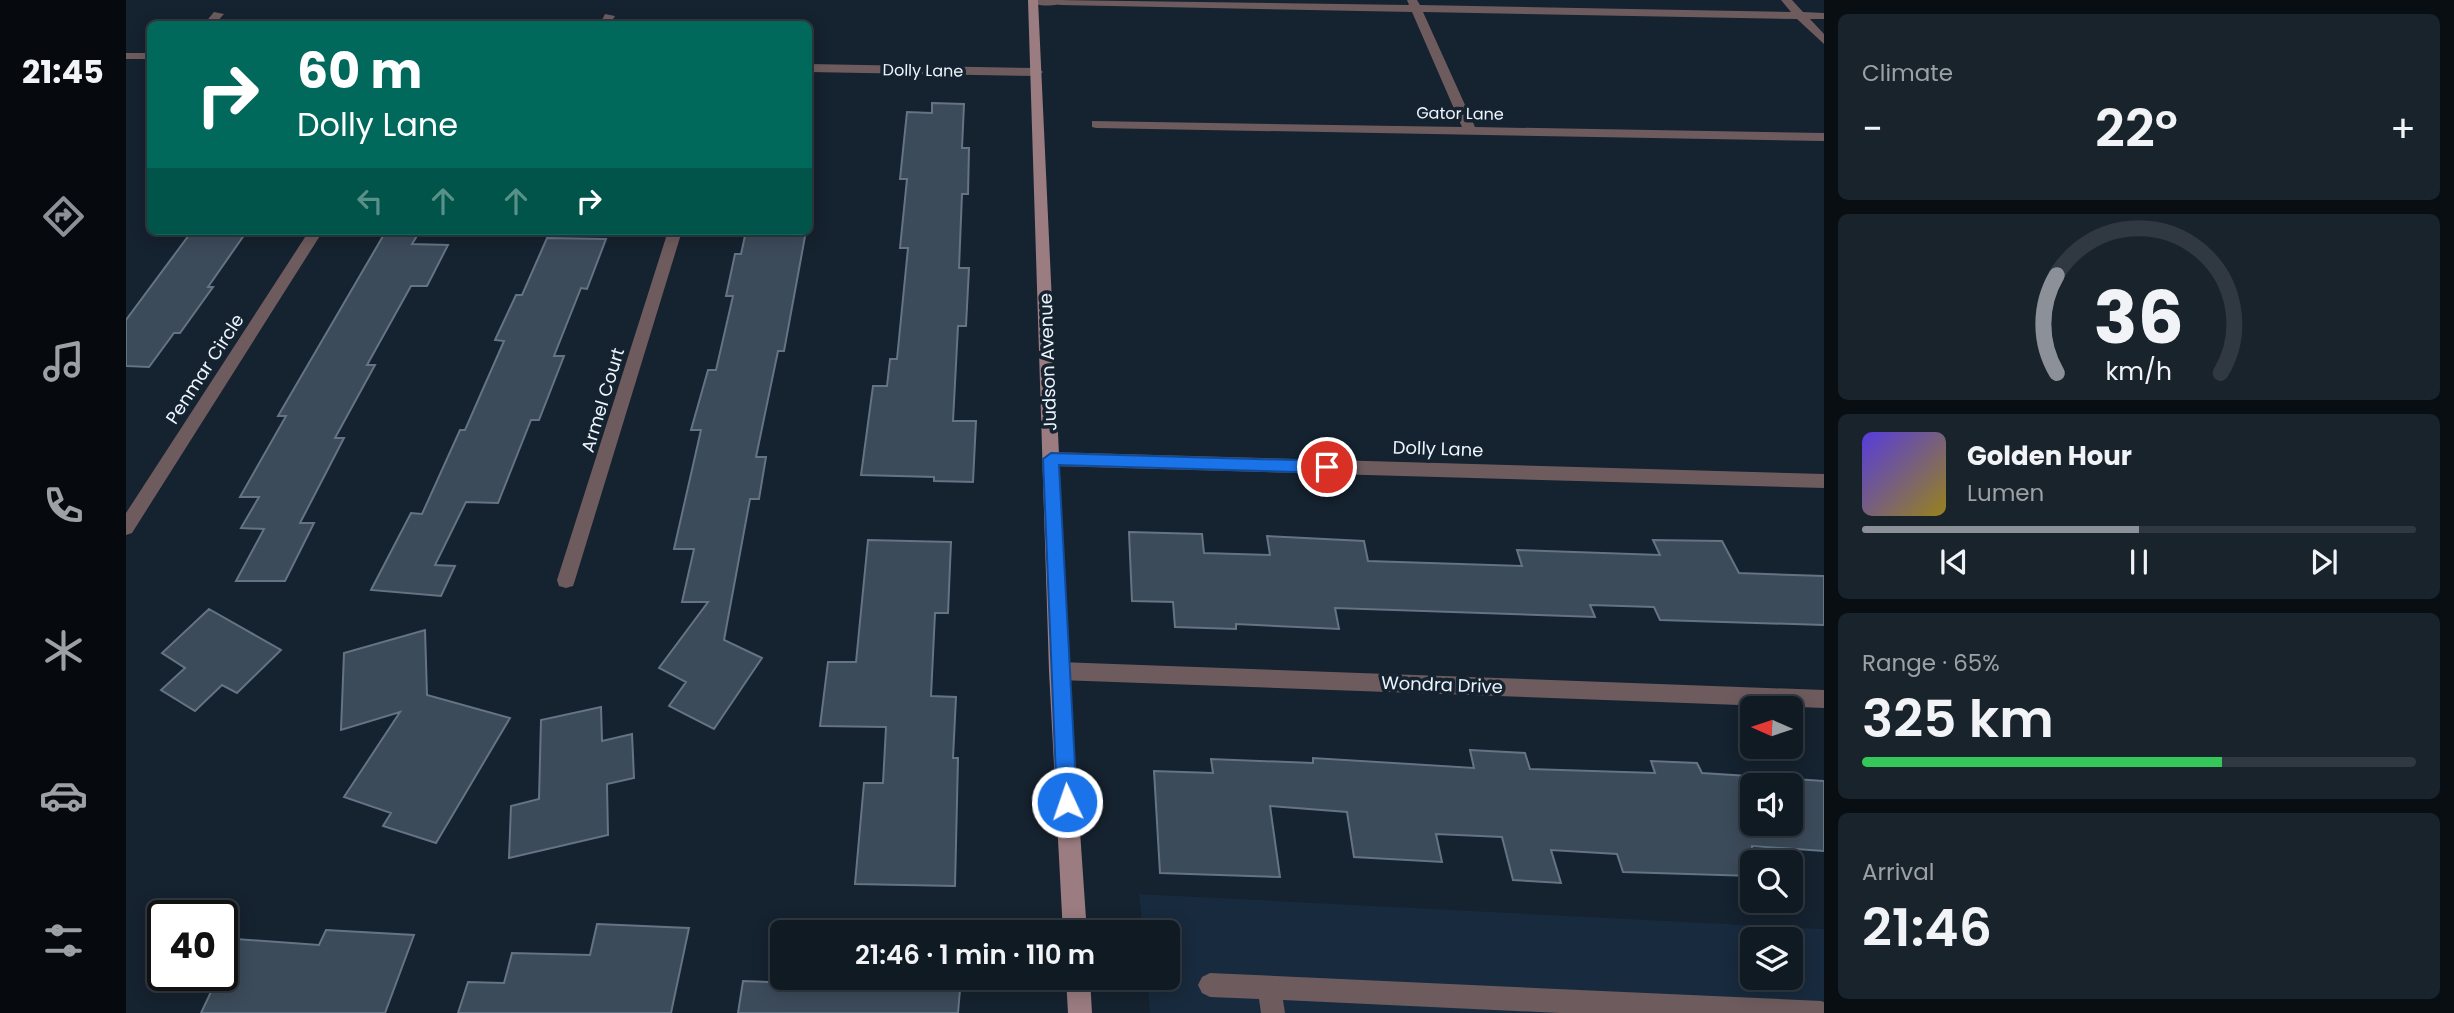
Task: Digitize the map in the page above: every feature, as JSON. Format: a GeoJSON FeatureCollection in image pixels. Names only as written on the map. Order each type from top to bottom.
{"type":"FeatureCollection","features":[{"type":"Feature","properties":{"kind":"street"},"geometry":{"type":"LineString","coordinates":[[1786,0],[1824,41]]}},
{"type":"Feature","properties":{"kind":"street"},"geometry":{"type":"LineString","coordinates":[[1033,1],[1414,4],[1824,16]]}},
{"type":"Feature","properties":{"kind":"street","name":"Judson Avenue"},"geometry":{"type":"LineString","coordinates":[[1033,1],[1059,671],[1074,920]]}},
{"type":"Feature","properties":{"kind":"street"},"geometry":{"type":"LineString","coordinates":[[1414,4],[1470,131]]}},
{"type":"Feature","properties":{"kind":"street"},"geometry":{"type":"LineString","coordinates":[[212,21],[218,14]]}},
{"type":"Feature","properties":{"kind":"street"},"geometry":{"type":"LineString","coordinates":[[128,58],[147,56]]}},
{"type":"Feature","properties":{"kind":"street","name":"Dolly Lane"},"geometry":{"type":"LineString","coordinates":[[812,68],[1037,72]]}},
{"type":"Feature","properties":{"kind":"street","name":"Gator Lane"},"geometry":{"type":"LineString","coordinates":[[1096,124],[1824,137]]}},
{"type":"Feature","properties":{"kind":"street","name":"Penmar Circle"},"geometry":{"type":"LineString","coordinates":[[126,528],[313,235]]}},
{"type":"Feature","properties":{"kind":"street","name":"Armel Court"},"geometry":{"type":"LineString","coordinates":[[566,580],[675,235]]}},
{"type":"Feature","properties":{"kind":"street","name":"Dolly Lane"},"geometry":{"type":"LineString","coordinates":[[1051,459],[1824,481]]}},
{"type":"Feature","properties":{"kind":"street","name":"Wondra Drive"},"geometry":{"type":"LineString","coordinates":[[1059,671],[1824,699]]}},
{"type":"Feature","properties":{"kind":"street"},"geometry":{"type":"LineString","coordinates":[[1210,985],[1821,1013]]}},
{"type":"Feature","properties":{"kind":"street"},"geometry":{"type":"LineString","coordinates":[[1270,988],[1273,1013]]}},
{"type":"Feature","properties":{"kind":"street"},"geometry":{"type":"LineString","coordinates":[[1079,990],[1080,1013]]}},
{"type":"Feature","properties":{"kind":"shaded area"},"geometry":{"type":"Polygon","coordinates":[[[1139,894],[1785,927],[1740,927],[1740,990],[1803,990],[1803,928],[1824,929],[1824,1013],[1150,1013],[1148,990],[1180,990],[1180,920],[1142,920],[1139,894]]]}},
{"type":"Feature","properties":{"kind":"building"},"geometry":{"type":"Polygon","coordinates":[[[932,103],[964,104],[962,148],[969,148],[968,194],[962,194],[959,268],[969,268],[966,326],[958,326],[953,421],[976,421],[973,482],[934,481],[934,477],[861,475],[873,386],[887,386],[890,359],[897,359],[908,248],[900,248],[907,179],[900,179],[907,112],[932,113],[932,103]]]}},
{"type":"Feature","properties":{"kind":"building"},"geometry":{"type":"Polygon","coordinates":[[[189,235],[244,235],[208,287],[213,287],[180,333],[174,333],[149,367],[126,366],[126,320],[189,235]]]}},
{"type":"Feature","properties":{"kind":"building"},"geometry":{"type":"Polygon","coordinates":[[[384,235],[418,235],[412,244],[448,245],[427,286],[411,286],[367,365],[375,365],[335,438],[344,438],[300,523],[314,523],[285,581],[236,581],[264,529],[241,528],[259,497],[240,497],[286,416],[278,416],[384,235]]]}},
{"type":"Feature","properties":{"kind":"building"},"geometry":{"type":"Polygon","coordinates":[[[745,235],[805,235],[784,351],[778,351],[756,457],[766,457],[759,499],[750,499],[724,640],[762,658],[714,729],[669,706],[686,682],[659,668],[708,602],[682,602],[694,549],[674,549],[701,430],[691,430],[708,370],[716,370],[733,296],[726,296],[735,254],[741,254],[745,235]]]}},
{"type":"Feature","properties":{"kind":"building"},"geometry":{"type":"Polygon","coordinates":[[[547,238],[606,239],[587,289],[581,288],[554,356],[564,356],[539,420],[531,420],[498,503],[466,502],[435,565],[455,566],[441,596],[371,590],[411,513],[422,514],[460,430],[465,430],[504,341],[495,340],[516,295],[522,295],[547,238]]]}},
{"type":"Feature","properties":{"kind":"building"},"geometry":{"type":"Polygon","coordinates":[[[1129,532],[1202,534],[1204,553],[1270,555],[1267,536],[1364,541],[1368,561],[1522,566],[1517,550],[1660,555],[1653,540],[1722,541],[1739,573],[1824,576],[1824,625],[1660,620],[1654,607],[1590,605],[1595,617],[1335,608],[1339,629],[1236,624],[1236,629],[1175,627],[1173,602],[1132,601],[1129,532]]]}},
{"type":"Feature","properties":{"kind":"building"},"geometry":{"type":"Polygon","coordinates":[[[868,540],[951,542],[948,613],[935,613],[931,696],[956,697],[953,758],[958,758],[955,886],[855,884],[864,783],[883,783],[886,727],[820,726],[828,662],[856,662],[868,540]]]}},
{"type":"Feature","properties":{"kind":"building"},"geometry":{"type":"Polygon","coordinates":[[[209,609],[281,650],[237,693],[222,685],[195,711],[161,690],[185,668],[162,653],[209,609]]]}},
{"type":"Feature","properties":{"kind":"building"},"geometry":{"type":"Polygon","coordinates":[[[425,630],[427,695],[510,718],[436,843],[383,826],[391,813],[344,797],[400,712],[341,730],[344,653],[425,630]]]}},
{"type":"Feature","properties":{"kind":"building"},"geometry":{"type":"Polygon","coordinates":[[[601,707],[602,741],[632,734],[634,778],[607,784],[608,835],[509,858],[511,806],[539,799],[541,720],[601,707]]]}},
{"type":"Feature","properties":{"kind":"building"},"geometry":{"type":"Polygon","coordinates":[[[1470,750],[1525,753],[1530,769],[1655,773],[1651,761],[1697,763],[1702,773],[1740,775],[1740,836],[1803,836],[1803,780],[1824,781],[1824,851],[1752,846],[1752,850],[1740,850],[1740,876],[1623,872],[1617,854],[1551,850],[1561,883],[1513,880],[1502,837],[1436,834],[1442,862],[1354,857],[1347,812],[1270,806],[1280,877],[1160,873],[1154,771],[1213,773],[1211,759],[1313,763],[1313,758],[1474,768],[1470,750]]]}},
{"type":"Feature","properties":{"kind":"building"},"geometry":{"type":"Polygon","coordinates":[[[597,924],[689,928],[671,1013],[458,1013],[468,982],[504,983],[512,953],[590,955],[597,924]]]}},
{"type":"Feature","properties":{"kind":"building"},"geometry":{"type":"Polygon","coordinates":[[[326,930],[414,935],[385,1013],[201,1013],[211,991],[238,991],[238,939],[319,945],[326,930]]]}},
{"type":"Feature","properties":{"kind":"building"},"geometry":{"type":"Polygon","coordinates":[[[743,981],[770,982],[770,990],[960,990],[958,1013],[738,1013],[743,981]]]}},
{"type":"Feature","properties":{"kind":"route"},"geometry":{"type":"LineString","coordinates":[[1067,802],[1051,459],[1327,467]]}}]}
